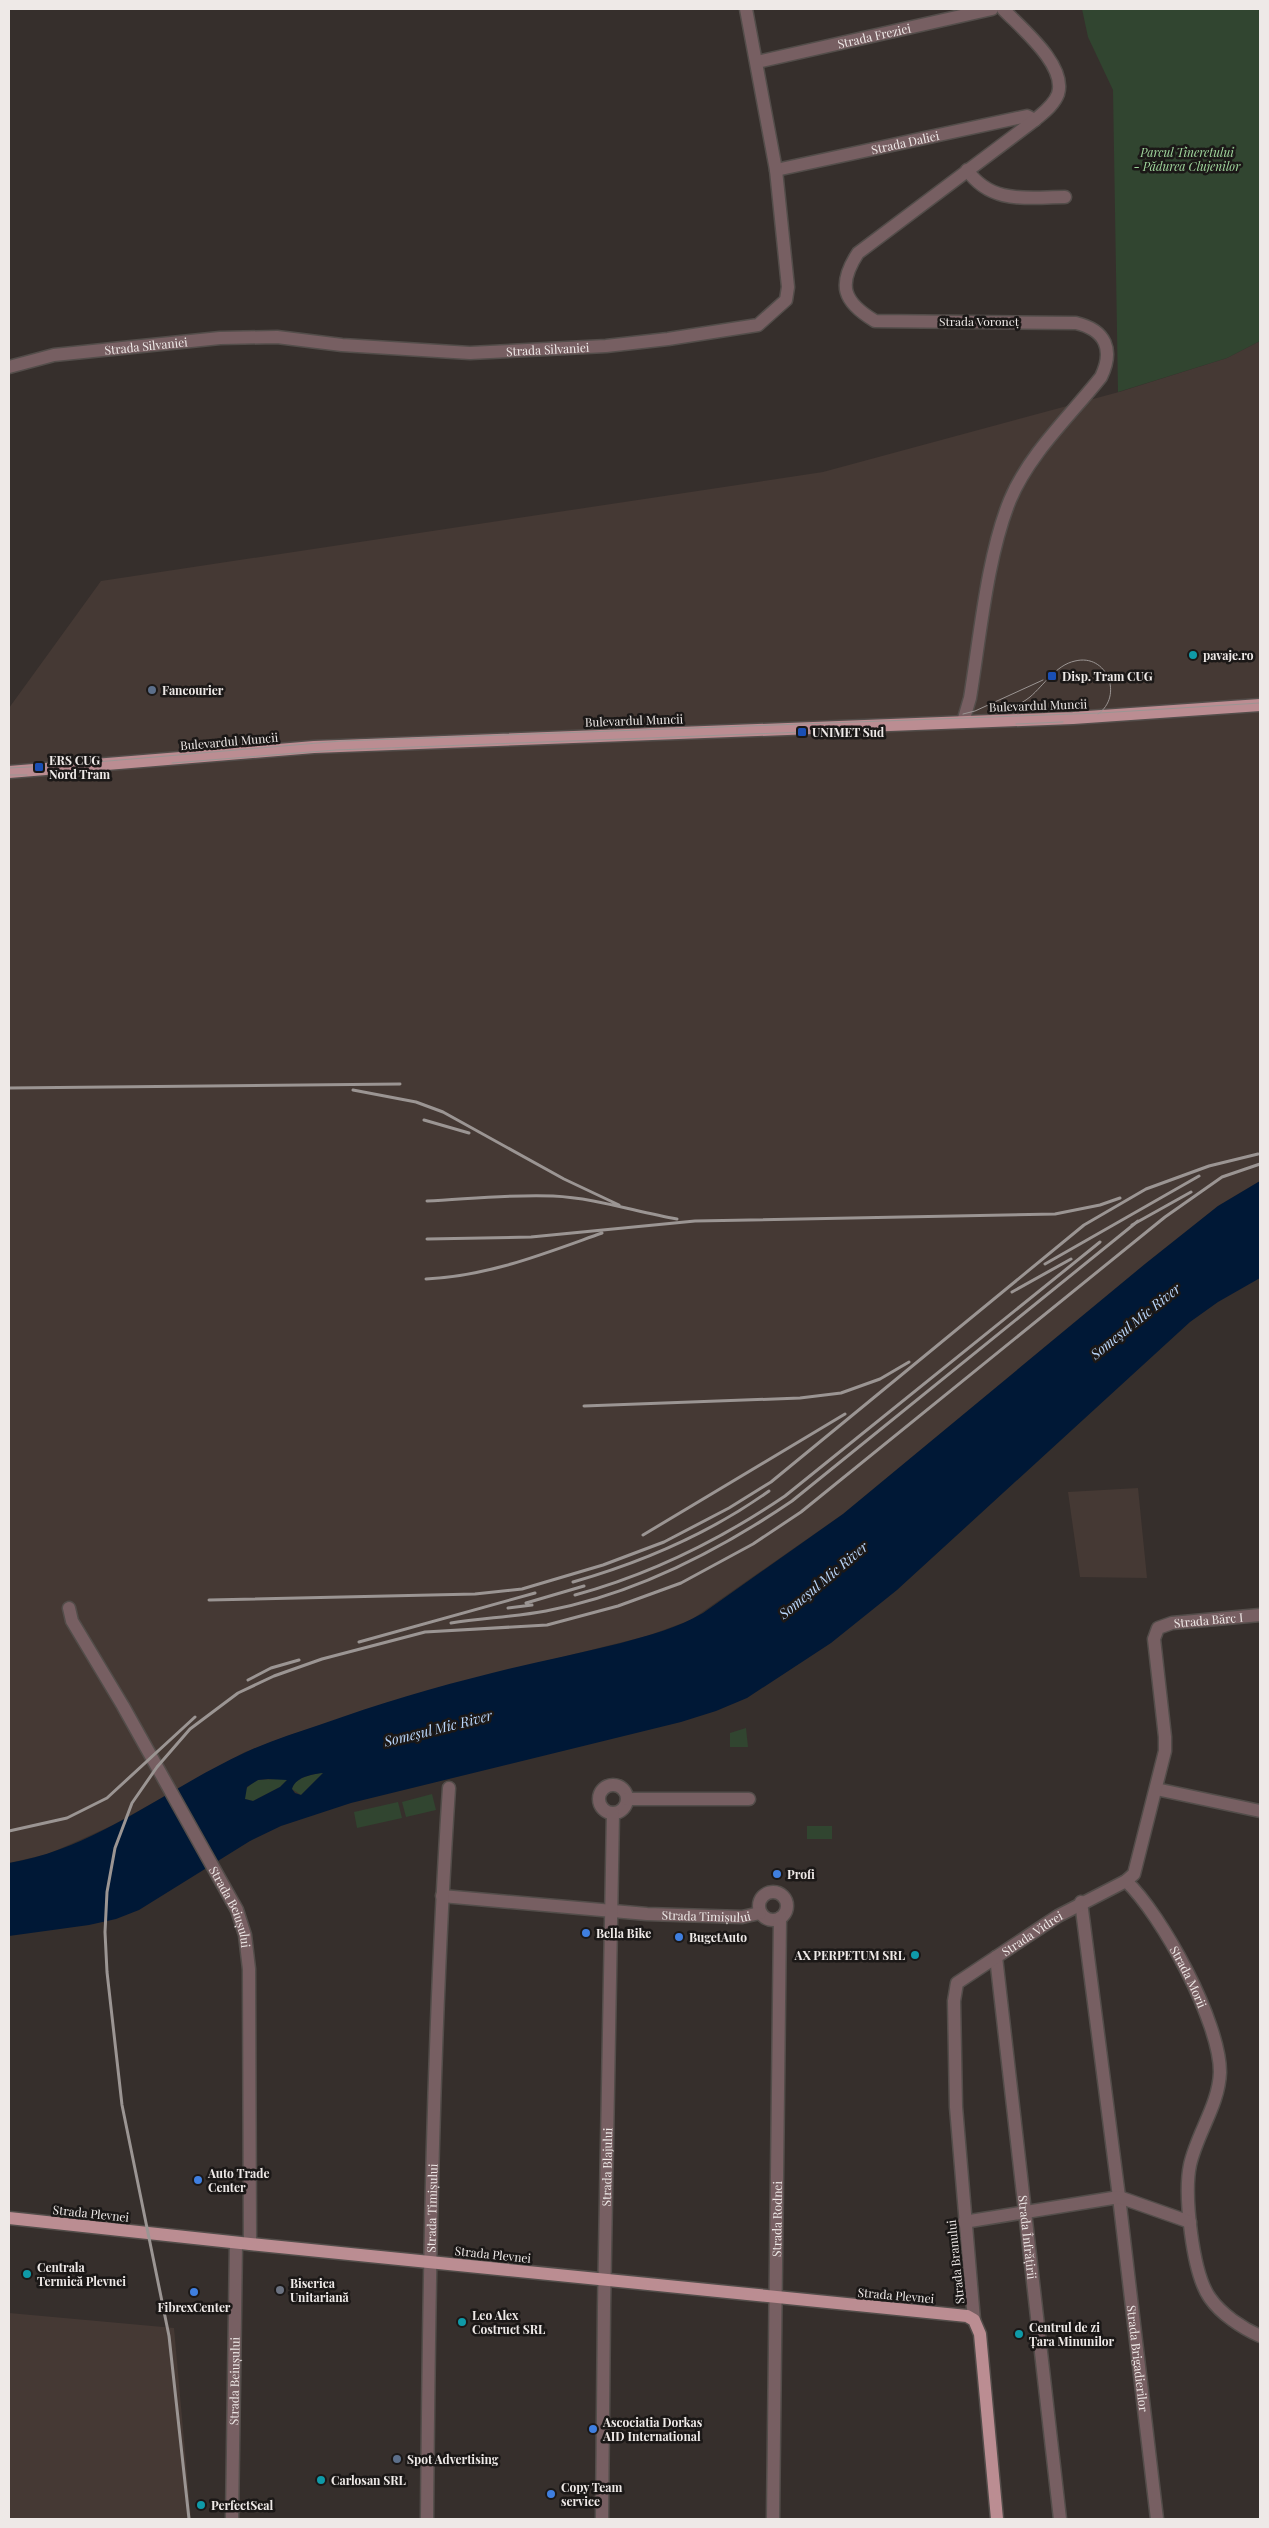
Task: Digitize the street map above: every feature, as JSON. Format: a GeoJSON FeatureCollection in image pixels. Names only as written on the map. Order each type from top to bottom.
{"type":"FeatureCollection","features":[{"type":"Feature","properties":{"kind":"main road","name":"Bulevardul Muncii"},"geometry":{"type":"LineString","coordinates":[[9,772],[314,747],[1092,717],[1260,706]]}},
{"type":"Feature","properties":{"kind":"main road","name":"Strada Plevnei"},"geometry":{"type":"LineString","coordinates":[[9,2218],[775,2298],[959,2314],[974,2320]]}},
{"type":"Feature","properties":{"kind":"main road","name":"Strada Branului"},"geometry":{"type":"LineString","coordinates":[[974,2320],[980,2334],[997,2519]]}},
{"type":"Feature","properties":{"kind":"street","name":"Strada Silvaniei"},"geometry":{"type":"LineString","coordinates":[[9,367],[54,354],[220,338],[277,337],[342,345],[470,353],[606,346],[668,340],[758,325],[786,300],[786,268],[776,170],[746,9]]}},
{"type":"Feature","properties":{"kind":"street","name":"Strada Freziei"},"geometry":{"type":"LineString","coordinates":[[757,62],[992,9]]}},
{"type":"Feature","properties":{"kind":"street","name":"Strada Voroneț"},"geometry":{"type":"LineString","coordinates":[[963,722],[970,698],[999,534],[1010,499],[1033,461],[1101,377],[1106,366],[1108,354],[1099,332],[1088,326],[1076,323],[875,321],[856,310],[845,289],[850,266],[858,253],[1035,120],[1048,109],[1058,95],[1056,68],[1003,9]]}},
{"type":"Feature","properties":{"kind":"street","name":"Strada Daliei"},"geometry":{"type":"LineString","coordinates":[[776,170],[1027,116],[1035,120]]}},
{"type":"Feature","properties":{"kind":"street"},"geometry":{"type":"LineString","coordinates":[[967,170],[976,183],[991,192],[1009,197],[1065,197]]}},
{"type":"Feature","properties":{"kind":"street","name":"Strada Beiușului"},"geometry":{"type":"LineString","coordinates":[[69,1608],[72,1621],[237,1910],[245,1935],[249,1969],[250,2244]]}},
{"type":"Feature","properties":{"kind":"street","name":"Strada Bărc I"},"geometry":{"type":"LineString","coordinates":[[1156,1789],[1165,1751],[1166,1737],[1154,1639],[1158,1628],[1172,1623],[1260,1615]]}},
{"type":"Feature","properties":{"kind":"street"},"geometry":{"type":"LineString","coordinates":[[610,1786],[618,1786],[624,1791],[627,1799],[621,1810],[613,1813],[602,1807],[599,1798],[602,1790],[610,1786]]}},
{"type":"Feature","properties":{"kind":"street","name":"Strada Timișului"},"geometry":{"type":"LineString","coordinates":[[427,2519],[429,2262],[442,1896],[449,1788]]}},
{"type":"Feature","properties":{"kind":"street"},"geometry":{"type":"LineString","coordinates":[[1126,1881],[1136,1869],[1156,1789],[1260,1811]]}},
{"type":"Feature","properties":{"kind":"street"},"geometry":{"type":"LineString","coordinates":[[627,1799],[749,1799]]}},
{"type":"Feature","properties":{"kind":"street","name":"Strada Blajului"},"geometry":{"type":"LineString","coordinates":[[602,2519],[613,1813]]}},
{"type":"Feature","properties":{"kind":"street","name":"Strada Vidrei"},"geometry":{"type":"LineString","coordinates":[[954,2001],[957,1983],[1081,1902],[1126,1881]]}},
{"type":"Feature","properties":{"kind":"street","name":"Strada Morii"},"geometry":{"type":"LineString","coordinates":[[1126,1881],[1146,1905],[1182,1964],[1198,1996],[1219,2060],[1218,2087],[1190,2165],[1188,2182],[1190,2222],[1197,2268],[1210,2298],[1225,2314],[1260,2336]]}},
{"type":"Feature","properties":{"kind":"street"},"geometry":{"type":"LineString","coordinates":[[768,1892],[782,1895],[787,1902],[786,1911],[780,1918],[772,1920],[760,1913],[758,1905],[761,1897],[768,1892]]}},
{"type":"Feature","properties":{"kind":"street","name":"Strada Timișului"},"geometry":{"type":"LineString","coordinates":[[442,1896],[612,1912],[742,1917],[760,1913]]}},
{"type":"Feature","properties":{"kind":"street","name":"Strada Brigadierilor"},"geometry":{"type":"LineString","coordinates":[[1081,1902],[1119,2197],[1157,2519]]}},
{"type":"Feature","properties":{"kind":"street","name":"Strada Rodnei"},"geometry":{"type":"LineString","coordinates":[[773,2519],[780,1918]]}},
{"type":"Feature","properties":{"kind":"street","name":"Strada Înfrățirii"},"geometry":{"type":"LineString","coordinates":[[996,1957],[1060,2519]]}},
{"type":"Feature","properties":{"kind":"street","name":"Strada Branului"},"geometry":{"type":"LineString","coordinates":[[954,2001],[956,2107],[964,2222],[974,2320]]}},
{"type":"Feature","properties":{"kind":"street"},"geometry":{"type":"LineString","coordinates":[[964,2222],[1119,2197],[1190,2222]]}},
{"type":"Feature","properties":{"kind":"street","name":"Strada Beiușului"},"geometry":{"type":"LineString","coordinates":[[232,2519],[236,2243]]}},
{"type":"Feature","properties":{"kind":"street"},"geometry":{"type":"LineString","coordinates":[[1240,2324],[1260,2326]]}},
{"type":"Feature","properties":{"kind":"shaded area"},"geometry":{"type":"Polygon","coordinates":[[[1260,341],[1260,1181],[1218,1206],[1145,1264],[843,1514],[691,1620],[647,1636],[445,1686],[293,1734],[245,1752],[113,1825],[80,1840],[48,1854],[9,1863],[9,708],[101,581],[823,472],[1119,392],[1227,358],[1260,341]]]}},
{"type":"Feature","properties":{"kind":"shaded area"},"geometry":{"type":"Polygon","coordinates":[[[1138,1488],[1147,1578],[1080,1577],[1068,1492],[1138,1488]]]}},
{"type":"Feature","properties":{"kind":"shaded area"},"geometry":{"type":"Polygon","coordinates":[[[9,2313],[174,2328],[191,2519],[9,2519],[9,2313]]]}},
{"type":"Feature","properties":{"kind":"green space","name":"Parcul Tineretului - Pădurea Clujenilor"},"geometry":{"type":"Polygon","coordinates":[[[1082,9],[1260,9],[1260,341],[1227,358],[1118,392],[1113,90],[1088,37],[1082,9]]]}},
{"type":"Feature","properties":{"kind":"green space"},"geometry":{"type":"Polygon","coordinates":[[[746,1728],[748,1747],[730,1747],[730,1733],[746,1728]]]}},
{"type":"Feature","properties":{"kind":"green space"},"geometry":{"type":"Polygon","coordinates":[[[324,1772],[301,1795],[292,1789],[297,1781],[310,1775],[324,1772]]]}},
{"type":"Feature","properties":{"kind":"green space"},"geometry":{"type":"Polygon","coordinates":[[[288,1779],[280,1787],[253,1801],[245,1799],[245,1790],[258,1780],[288,1779]]]}},
{"type":"Feature","properties":{"kind":"green space"},"geometry":{"type":"Polygon","coordinates":[[[432,1794],[436,1810],[406,1817],[402,1802],[432,1794]]]}},
{"type":"Feature","properties":{"kind":"green space"},"geometry":{"type":"Polygon","coordinates":[[[398,1802],[402,1818],[357,1828],[354,1812],[398,1802]]]}},
{"type":"Feature","properties":{"kind":"green space"},"geometry":{"type":"Polygon","coordinates":[[[807,1826],[832,1826],[832,1839],[807,1839],[807,1826]]]}},
{"type":"Feature","properties":{"kind":"water","name":"Someşul Mic River"},"geometry":{"type":"Polygon","coordinates":[[[1260,1181],[1260,1278],[1218,1302],[1190,1322],[897,1590],[831,1643],[747,1698],[716,1711],[681,1722],[351,1803],[281,1826],[250,1841],[139,1910],[116,1919],[89,1925],[9,1936],[9,1863],[41,1856],[101,1832],[215,1767],[244,1753],[283,1737],[407,1696],[492,1673],[632,1640],[673,1627],[703,1613],[843,1514],[1145,1264],[1218,1206],[1260,1181]],[[323,1773],[300,1779],[292,1789],[295,1793],[301,1795],[323,1773]],[[258,1780],[247,1787],[245,1799],[253,1801],[280,1787],[287,1780],[258,1780]]]}},
{"type":"Feature","properties":{"kind":"tram line"},"geometry":{"type":"LineString","coordinates":[[995,713],[1026,700],[1068,663],[1086,660],[1096,663],[1103,670],[1111,687],[1110,697],[1106,706],[1098,714]]}},
{"type":"Feature","properties":{"kind":"tram line"},"geometry":{"type":"LineString","coordinates":[[963,714],[975,711],[1043,680]]}},
{"type":"Feature","properties":{"kind":"tram line"},"geometry":{"type":"LineString","coordinates":[[9,768],[341,741],[1100,713],[1260,703]]}},
{"type":"Feature","properties":{"kind":"tram line"},"geometry":{"type":"LineString","coordinates":[[1016,724],[1063,722]]}},
{"type":"Feature","properties":{"kind":"tram line"},"geometry":{"type":"LineString","coordinates":[[172,763],[336,750],[883,729]]}},
{"type":"Feature","properties":{"kind":"tram line"},"geometry":{"type":"LineString","coordinates":[[9,775],[27,775]]}},
{"type":"Feature","properties":{"kind":"railway"},"geometry":{"type":"LineString","coordinates":[[9,1088],[400,1084]]}},
{"type":"Feature","properties":{"kind":"railway"},"geometry":{"type":"LineString","coordinates":[[353,1090],[416,1102],[443,1112],[564,1179],[619,1205]]}},
{"type":"Feature","properties":{"kind":"railway"},"geometry":{"type":"LineString","coordinates":[[424,1120],[469,1133]]}},
{"type":"Feature","properties":{"kind":"railway"},"geometry":{"type":"LineString","coordinates":[[209,1600],[475,1594],[522,1589],[603,1565],[664,1542],[729,1508],[771,1482],[1084,1225],[1146,1189],[1209,1166],[1258,1154]]}},
{"type":"Feature","properties":{"kind":"railway"},"geometry":{"type":"LineString","coordinates":[[189,2519],[169,2336],[122,2105],[107,1972],[105,1932],[107,1892],[115,1848],[132,1803],[157,1767],[190,1729],[238,1693],[274,1676],[322,1659],[425,1632],[547,1625],[618,1606],[681,1583],[753,1544],[801,1512],[1165,1217],[1222,1177],[1260,1164]]}},
{"type":"Feature","properties":{"kind":"railway"},"geometry":{"type":"LineString","coordinates":[[1045,1264],[1199,1176]]}},
{"type":"Feature","properties":{"kind":"railway"},"geometry":{"type":"LineString","coordinates":[[1132,1225],[1191,1192]]}},
{"type":"Feature","properties":{"kind":"railway"},"geometry":{"type":"LineString","coordinates":[[427,1201],[506,1196],[569,1197],[677,1219]]}},
{"type":"Feature","properties":{"kind":"railway"},"geometry":{"type":"LineString","coordinates":[[427,1239],[531,1237],[695,1221],[1055,1214],[1100,1205],[1120,1198]]}},
{"type":"Feature","properties":{"kind":"railway"},"geometry":{"type":"LineString","coordinates":[[451,1623],[546,1611],[611,1594],[674,1569],[705,1554],[764,1520],[792,1501],[1138,1221]]}},
{"type":"Feature","properties":{"kind":"railway"},"geometry":{"type":"LineString","coordinates":[[426,1279],[472,1274],[494,1269],[602,1233]]}},
{"type":"Feature","properties":{"kind":"railway"},"geometry":{"type":"LineString","coordinates":[[575,1595],[631,1577],[684,1554],[736,1527],[785,1496],[1100,1242]]}},
{"type":"Feature","properties":{"kind":"railway"},"geometry":{"type":"LineString","coordinates":[[1012,1292],[1071,1259]]}},
{"type":"Feature","properties":{"kind":"railway"},"geometry":{"type":"LineString","coordinates":[[584,1406],[800,1398],[841,1393],[880,1379],[909,1362]]}},
{"type":"Feature","properties":{"kind":"railway"},"geometry":{"type":"LineString","coordinates":[[643,1535],[845,1414]]}},
{"type":"Feature","properties":{"kind":"railway"},"geometry":{"type":"LineString","coordinates":[[573,1582],[625,1565],[675,1545],[723,1520],[769,1491]]}},
{"type":"Feature","properties":{"kind":"railway"},"geometry":{"type":"LineString","coordinates":[[526,1603],[584,1586]]}},
{"type":"Feature","properties":{"kind":"railway"},"geometry":{"type":"LineString","coordinates":[[359,1642],[535,1593]]}},
{"type":"Feature","properties":{"kind":"railway"},"geometry":{"type":"LineString","coordinates":[[508,1608],[532,1605]]}},
{"type":"Feature","properties":{"kind":"railway"},"geometry":{"type":"LineString","coordinates":[[248,1680],[271,1668],[299,1660]]}},
{"type":"Feature","properties":{"kind":"railway"},"geometry":{"type":"LineString","coordinates":[[9,1831],[67,1818],[107,1798],[195,1717]]}},
{"type":"Feature","properties":{"kind":"place","name":"pavaje.ro"},"geometry":{"type":"Point","coordinates":[1193,655]}},
{"type":"Feature","properties":{"kind":"place","name":"Disp. Tram CUG"},"geometry":{"type":"Point","coordinates":[1052,676]}},
{"type":"Feature","properties":{"kind":"place","name":"Fancourier"},"geometry":{"type":"Point","coordinates":[152,690]}},
{"type":"Feature","properties":{"kind":"place","name":"UNIMET Sud"},"geometry":{"type":"Point","coordinates":[802,732]}},
{"type":"Feature","properties":{"kind":"place","name":"ERS CUG Nord Tram"},"geometry":{"type":"Point","coordinates":[39,767]}},
{"type":"Feature","properties":{"kind":"place","name":"Profi"},"geometry":{"type":"Point","coordinates":[777,1874]}},
{"type":"Feature","properties":{"kind":"place","name":"Bella Bike"},"geometry":{"type":"Point","coordinates":[586,1933]}},
{"type":"Feature","properties":{"kind":"place","name":"BugetAuto"},"geometry":{"type":"Point","coordinates":[679,1937]}},
{"type":"Feature","properties":{"kind":"place","name":"AX PERPETUM SRL"},"geometry":{"type":"Point","coordinates":[915,1955]}},
{"type":"Feature","properties":{"kind":"place","name":"Auto Trade Center"},"geometry":{"type":"Point","coordinates":[198,2180]}},
{"type":"Feature","properties":{"kind":"place","name":"Centrala Termică Plevnei"},"geometry":{"type":"Point","coordinates":[27,2274]}},
{"type":"Feature","properties":{"kind":"place","name":"Biserica Unitariană"},"geometry":{"type":"Point","coordinates":[280,2290]}},
{"type":"Feature","properties":{"kind":"place","name":"FibrexCenter"},"geometry":{"type":"Point","coordinates":[194,2292]}},
{"type":"Feature","properties":{"kind":"place","name":"Leo Alex Costruct SRL"},"geometry":{"type":"Point","coordinates":[462,2322]}},
{"type":"Feature","properties":{"kind":"place","name":"Centrul de zi Țara Minunilor"},"geometry":{"type":"Point","coordinates":[1019,2334]}},
{"type":"Feature","properties":{"kind":"place","name":"Ascociatia Dorkas AID International"},"geometry":{"type":"Point","coordinates":[593,2429]}},
{"type":"Feature","properties":{"kind":"place","name":"Spot Advertising"},"geometry":{"type":"Point","coordinates":[397,2459]}},
{"type":"Feature","properties":{"kind":"place","name":"Carlosan SRL"},"geometry":{"type":"Point","coordinates":[321,2480]}},
{"type":"Feature","properties":{"kind":"place","name":"Copy Team service"},"geometry":{"type":"Point","coordinates":[551,2494]}},
{"type":"Feature","properties":{"kind":"place","name":"PerfectSeal"},"geometry":{"type":"Point","coordinates":[201,2505]}}]}
